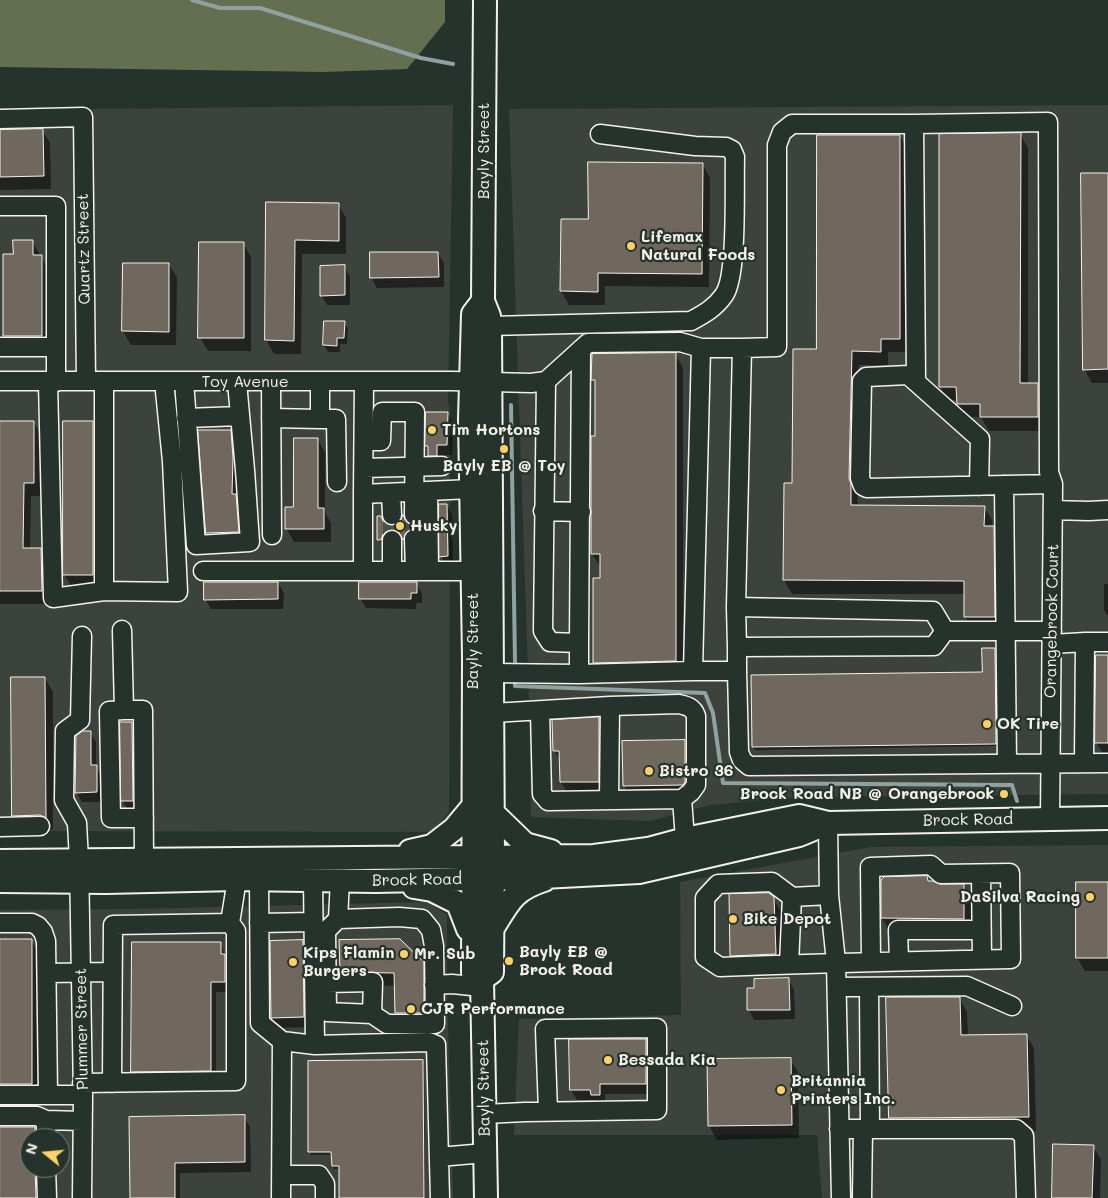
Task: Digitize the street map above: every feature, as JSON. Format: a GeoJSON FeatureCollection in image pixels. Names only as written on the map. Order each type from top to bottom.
{"type":"FeatureCollection","features":[{"type":"Feature","properties":{"kind":"main road","name":"Bayly Street"},"geometry":{"type":"LineString","coordinates":[[485,0],[483,301],[490,316],[490,326],[480,382],[471,490],[484,809],[483,868],[472,940],[473,973],[482,983],[486,1198]]}},
{"type":"Feature","properties":{"kind":"main road","name":"Bayly Street"},"geometry":{"type":"LineString","coordinates":[[483,301],[472,314],[480,382],[492,673],[492,713],[484,809]]}},
{"type":"Feature","properties":{"kind":"main road"},"geometry":{"type":"LineString","coordinates":[[380,858],[432,846],[484,809],[525,844],[545,850],[594,856]]}},
{"type":"Feature","properties":{"kind":"main road","name":"Brock Road"},"geometry":{"type":"LineString","coordinates":[[0,860],[79,871],[259,880],[376,881],[648,849],[685,839],[799,816],[828,823],[1108,818]]}},
{"type":"Feature","properties":{"kind":"main road","name":"Brock Road"},"geometry":{"type":"LineString","coordinates":[[0,881],[79,871],[144,860],[380,858],[554,877],[639,872],[799,835],[828,823]]}},
{"type":"Feature","properties":{"kind":"main road","name":"Bayly Street"},"geometry":{"type":"LineString","coordinates":[[482,983],[492,972],[492,929],[483,868]]}},
{"type":"Feature","properties":{"kind":"main road"},"geometry":{"type":"LineString","coordinates":[[492,929],[511,898],[531,884],[554,877]]}},
{"type":"Feature","properties":{"kind":"main road"},"geometry":{"type":"LineString","coordinates":[[376,881],[432,890],[458,903],[472,940]]}},
{"type":"Feature","properties":{"kind":"street","name":"Quartz Street"},"geometry":{"type":"LineString","coordinates":[[0,118],[83,117],[104,591]]}},
{"type":"Feature","properties":{"kind":"street","name":"Orangebrook Court"},"geometry":{"type":"LineString","coordinates":[[914,124],[1048,122],[1049,472],[1053,484],[1050,818]]}},
{"type":"Feature","properties":{"kind":"street"},"geometry":{"type":"LineString","coordinates":[[579,643],[550,642],[543,631],[546,382],[588,343],[680,342],[701,348],[777,346],[777,145],[782,132],[792,124],[914,124],[916,382]]}},
{"type":"Feature","properties":{"kind":"street"},"geometry":{"type":"LineString","coordinates":[[490,326],[691,321],[712,310],[725,294],[732,265],[734,157],[732,150],[726,147],[695,146],[600,134]]}},
{"type":"Feature","properties":{"kind":"street"},"geometry":{"type":"LineString","coordinates":[[0,206],[56,206],[56,347],[52,382],[54,598],[104,591],[178,592],[172,461],[164,381]]}},
{"type":"Feature","properties":{"kind":"street"},"geometry":{"type":"LineString","coordinates":[[0,347],[56,347]]}},
{"type":"Feature","properties":{"kind":"street"},"geometry":{"type":"LineString","coordinates":[[693,671],[701,348]]}},
{"type":"Feature","properties":{"kind":"street"},"geometry":{"type":"LineString","coordinates":[[742,348],[736,607],[739,752],[742,760],[749,766],[1108,763]]}},
{"type":"Feature","properties":{"kind":"street"},"geometry":{"type":"LineString","coordinates":[[579,674],[581,349]]}},
{"type":"Feature","properties":{"kind":"street"},"geometry":{"type":"LineString","coordinates":[[979,486],[980,439],[908,375],[866,377],[862,381],[860,478],[867,488],[979,486],[1053,484]]}},
{"type":"Feature","properties":{"kind":"street","name":"Toy Avenue"},"geometry":{"type":"LineString","coordinates":[[0,381],[546,382]]}},
{"type":"Feature","properties":{"kind":"street"},"geometry":{"type":"LineString","coordinates":[[184,381],[196,545],[250,542],[237,382]]}},
{"type":"Feature","properties":{"kind":"street"},"geometry":{"type":"LineString","coordinates":[[271,382],[272,535]]}},
{"type":"Feature","properties":{"kind":"street"},"geometry":{"type":"LineString","coordinates":[[320,382],[320,419]]}},
{"type":"Feature","properties":{"kind":"street"},"geometry":{"type":"LineString","coordinates":[[363,570],[364,382]]}},
{"type":"Feature","properties":{"kind":"street"},"geometry":{"type":"LineString","coordinates":[[364,441],[381,440],[382,412],[414,412],[414,467],[420,491],[422,570]]}},
{"type":"Feature","properties":{"kind":"street"},"geometry":{"type":"LineString","coordinates":[[186,418],[240,416]]}},
{"type":"Feature","properties":{"kind":"street"},"geometry":{"type":"LineString","coordinates":[[271,418],[336,419],[337,482]]}},
{"type":"Feature","properties":{"kind":"street"},"geometry":{"type":"LineString","coordinates":[[364,468],[442,466]]}},
{"type":"Feature","properties":{"kind":"street"},"geometry":{"type":"LineString","coordinates":[[1004,485],[1007,763]]}},
{"type":"Feature","properties":{"kind":"street"},"geometry":{"type":"LineString","coordinates":[[363,494],[471,490]]}},
{"type":"Feature","properties":{"kind":"street"},"geometry":{"type":"LineString","coordinates":[[414,515],[420,491]]}},
{"type":"Feature","properties":{"kind":"street"},"geometry":{"type":"LineString","coordinates":[[391,493],[392,515]]}},
{"type":"Feature","properties":{"kind":"street"},"geometry":{"type":"LineString","coordinates":[[1053,510],[1108,510]]}},
{"type":"Feature","properties":{"kind":"street"},"geometry":{"type":"LineString","coordinates":[[543,511],[580,512]]}},
{"type":"Feature","properties":{"kind":"street"},"geometry":{"type":"LineString","coordinates":[[392,540],[392,570]]}},
{"type":"Feature","properties":{"kind":"street"},"geometry":{"type":"LineString","coordinates":[[414,540],[422,570]]}},
{"type":"Feature","properties":{"kind":"street"},"geometry":{"type":"LineString","coordinates":[[203,571],[473,570]]}},
{"type":"Feature","properties":{"kind":"street"},"geometry":{"type":"LineString","coordinates":[[736,607],[933,611],[945,631]]}},
{"type":"Feature","properties":{"kind":"street"},"geometry":{"type":"LineString","coordinates":[[122,630],[124,710]]}},
{"type":"Feature","properties":{"kind":"street"},"geometry":{"type":"LineString","coordinates":[[945,631],[1006,631],[1085,642],[1108,642]]}},
{"type":"Feature","properties":{"kind":"street"},"geometry":{"type":"LineString","coordinates":[[737,647],[934,646],[945,631]]}},
{"type":"Feature","properties":{"kind":"street","name":"Plummer Street"},"geometry":{"type":"LineString","coordinates":[[82,636],[80,720],[65,731],[64,800],[77,823],[81,973],[82,1198]]}},
{"type":"Feature","properties":{"kind":"street"},"geometry":{"type":"LineString","coordinates":[[1084,762],[1085,642]]}},
{"type":"Feature","properties":{"kind":"street"},"geometry":{"type":"LineString","coordinates":[[492,673],[579,674],[737,671]]}},
{"type":"Feature","properties":{"kind":"street"},"geometry":{"type":"LineString","coordinates":[[492,713],[610,706],[679,704],[689,706],[696,716],[696,785],[682,799],[548,801],[542,794],[540,711]]}},
{"type":"Feature","properties":{"kind":"street"},"geometry":{"type":"LineString","coordinates":[[610,706],[610,799]]}},
{"type":"Feature","properties":{"kind":"street"},"geometry":{"type":"LineString","coordinates":[[144,818],[111,818],[109,711],[143,710],[144,818],[144,860]]}},
{"type":"Feature","properties":{"kind":"street"},"geometry":{"type":"LineString","coordinates":[[682,799],[685,839]]}},
{"type":"Feature","properties":{"kind":"street"},"geometry":{"type":"LineString","coordinates":[[828,823],[829,895],[837,987],[841,1198]]}},
{"type":"Feature","properties":{"kind":"street"},"geometry":{"type":"LineString","coordinates":[[0,827],[40,826]]}},
{"type":"Feature","properties":{"kind":"street"},"geometry":{"type":"LineString","coordinates":[[829,895],[792,897],[772,882],[718,884],[705,898],[705,957],[720,967],[836,962],[871,962],[1011,959],[1010,873],[941,874],[930,865],[870,867],[871,962]]}},
{"type":"Feature","properties":{"kind":"street"},"geometry":{"type":"LineString","coordinates":[[981,874],[982,960]]}},
{"type":"Feature","properties":{"kind":"street"},"geometry":{"type":"LineString","coordinates":[[0,1096],[48,1096],[112,1083],[236,1081],[236,931],[230,923],[236,879]]}},
{"type":"Feature","properties":{"kind":"street"},"geometry":{"type":"LineString","coordinates":[[259,880],[260,1024],[282,1041],[315,1045],[429,1042],[436,1045],[440,1198]]}},
{"type":"Feature","properties":{"kind":"street"},"geometry":{"type":"LineString","coordinates":[[313,880],[315,1045]]}},
{"type":"Feature","properties":{"kind":"street"},"geometry":{"type":"LineString","coordinates":[[338,919],[399,917],[422,919],[431,930],[434,946],[436,1024],[387,1024],[372,1014],[327,1012],[326,931],[338,919],[340,880]]}},
{"type":"Feature","properties":{"kind":"street"},"geometry":{"type":"LineString","coordinates":[[789,964],[792,897]]}},
{"type":"Feature","properties":{"kind":"street"},"geometry":{"type":"LineString","coordinates":[[259,923],[313,922]]}},
{"type":"Feature","properties":{"kind":"street"},"geometry":{"type":"LineString","coordinates":[[0,923],[32,923],[38,926],[46,941],[48,973],[48,1096]]}},
{"type":"Feature","properties":{"kind":"street"},"geometry":{"type":"LineString","coordinates":[[112,1083],[113,926],[230,923]]}},
{"type":"Feature","properties":{"kind":"street"},"geometry":{"type":"LineString","coordinates":[[899,961],[898,930],[981,930]]}},
{"type":"Feature","properties":{"kind":"street"},"geometry":{"type":"LineString","coordinates":[[48,973],[112,972]]}},
{"type":"Feature","properties":{"kind":"street"},"geometry":{"type":"LineString","coordinates":[[327,983],[374,982],[372,1014]]}},
{"type":"Feature","properties":{"kind":"street"},"geometry":{"type":"LineString","coordinates":[[434,985],[482,983]]}},
{"type":"Feature","properties":{"kind":"street"},"geometry":{"type":"LineString","coordinates":[[837,987],[967,986],[1012,1006]]}},
{"type":"Feature","properties":{"kind":"street"},"geometry":{"type":"LineString","coordinates":[[862,1198],[866,1129],[869,988]]}},
{"type":"Feature","properties":{"kind":"street"},"geometry":{"type":"LineString","coordinates":[[485,1114],[548,1111],[657,1110],[657,1028],[545,1029],[548,1111]]}},
{"type":"Feature","properties":{"kind":"street"},"geometry":{"type":"LineString","coordinates":[[281,1198],[282,1041]]}},
{"type":"Feature","properties":{"kind":"street"},"geometry":{"type":"LineString","coordinates":[[0,1116],[37,1116],[46,1120],[82,1121]]}},
{"type":"Feature","properties":{"kind":"street"},"geometry":{"type":"LineString","coordinates":[[46,1120],[46,1128]]}},
{"type":"Feature","properties":{"kind":"street"},"geometry":{"type":"LineString","coordinates":[[839,1129],[1016,1129],[1024,1136],[1026,1198]]}},
{"type":"Feature","properties":{"kind":"street"},"geometry":{"type":"LineString","coordinates":[[439,1156],[485,1153]]}},
{"type":"Feature","properties":{"kind":"street"},"geometry":{"type":"LineString","coordinates":[[282,1175],[319,1175],[325,1184],[325,1198]]}},
{"type":"Feature","properties":{"kind":"street"},"geometry":{"type":"LineString","coordinates":[[46,1178],[46,1198]]}},
{"type":"Feature","properties":{"kind":"shaded area"},"geometry":{"type":"Polygon","coordinates":[[[453,105],[448,401],[450,411],[449,812],[434,832],[0,831],[0,110],[453,105]]]}},
{"type":"Feature","properties":{"kind":"shaded area"},"geometry":{"type":"Polygon","coordinates":[[[1108,105],[1108,794],[804,797],[710,805],[650,821],[531,817],[529,700],[509,109],[1108,105]]]}},
{"type":"Feature","properties":{"kind":"shaded area"},"geometry":{"type":"Polygon","coordinates":[[[1108,845],[1108,1198],[822,1198],[817,1135],[514,1135],[519,1019],[681,1015],[680,882],[871,847],[1108,845]]]}},
{"type":"Feature","properties":{"kind":"shaded area"},"geometry":{"type":"Polygon","coordinates":[[[428,902],[447,915],[447,992],[453,1198],[0,1198],[0,910],[134,909],[428,902]]]}},
{"type":"Feature","properties":{"kind":"green space"},"geometry":{"type":"Polygon","coordinates":[[[0,0],[445,0],[445,22],[407,69],[325,72],[0,67],[0,0]]]}},
{"type":"Feature","properties":{"kind":"building"},"geometry":{"type":"Polygon","coordinates":[[[43,129],[44,176],[0,177],[0,130],[43,129]]]}},
{"type":"Feature","properties":{"kind":"building"},"geometry":{"type":"Polygon","coordinates":[[[1021,133],[1020,383],[1038,383],[1038,417],[980,417],[980,404],[957,404],[956,387],[939,387],[939,134],[1021,133]]]}},
{"type":"Feature","properties":{"kind":"building"},"geometry":{"type":"Polygon","coordinates":[[[817,135],[900,135],[900,339],[881,339],[881,352],[852,351],[849,478],[851,484],[851,505],[985,506],[984,526],[994,526],[995,617],[964,617],[964,581],[783,580],[784,483],[792,483],[793,349],[816,349],[817,135]]]}},
{"type":"Feature","properties":{"kind":"building","name":"Lifemax Natural Foods"},"geometry":{"type":"Polygon","coordinates":[[[588,162],[703,163],[702,274],[598,273],[598,292],[560,291],[561,219],[588,219],[588,162]]]}},
{"type":"Feature","properties":{"kind":"building"},"geometry":{"type":"Polygon","coordinates":[[[1081,173],[1108,173],[1108,369],[1083,370],[1081,173]]]}},
{"type":"Feature","properties":{"kind":"building"},"geometry":{"type":"Polygon","coordinates":[[[266,202],[339,203],[339,241],[295,240],[294,341],[265,340],[266,202]]]}},
{"type":"Feature","properties":{"kind":"building"},"geometry":{"type":"Polygon","coordinates":[[[13,240],[33,240],[33,255],[42,255],[42,336],[3,336],[3,254],[13,254],[13,240]]]}},
{"type":"Feature","properties":{"kind":"building"},"geometry":{"type":"Polygon","coordinates":[[[199,242],[244,242],[244,338],[198,338],[199,242]]]}},
{"type":"Feature","properties":{"kind":"building"},"geometry":{"type":"Polygon","coordinates":[[[370,252],[438,252],[439,277],[370,278],[370,252]]]}},
{"type":"Feature","properties":{"kind":"building"},"geometry":{"type":"Polygon","coordinates":[[[123,263],[169,263],[169,332],[122,331],[123,263]]]}},
{"type":"Feature","properties":{"kind":"building"},"geometry":{"type":"Polygon","coordinates":[[[345,265],[345,295],[320,296],[320,266],[345,265]]]}},
{"type":"Feature","properties":{"kind":"building"},"geometry":{"type":"Polygon","coordinates":[[[324,321],[345,321],[344,338],[337,338],[337,346],[323,345],[324,321]]]}},
{"type":"Feature","properties":{"kind":"building"},"geometry":{"type":"Polygon","coordinates":[[[676,353],[676,661],[593,663],[593,578],[600,578],[600,554],[591,554],[591,436],[595,436],[595,380],[591,380],[592,354],[676,353]]]}},
{"type":"Feature","properties":{"kind":"building"},"geometry":{"type":"Polygon","coordinates":[[[426,412],[448,412],[447,445],[437,445],[437,456],[428,456],[428,446],[425,446],[426,412]]]}},
{"type":"Feature","properties":{"kind":"building"},"geometry":{"type":"Polygon","coordinates":[[[0,421],[34,421],[34,483],[24,483],[23,548],[41,548],[42,591],[0,591],[0,421]]]}},
{"type":"Feature","properties":{"kind":"building"},"geometry":{"type":"Polygon","coordinates":[[[63,421],[93,421],[93,575],[63,575],[63,421]]]}},
{"type":"Feature","properties":{"kind":"building"},"geometry":{"type":"Polygon","coordinates":[[[198,430],[231,430],[233,458],[232,494],[236,494],[239,532],[206,533],[198,430]]]}},
{"type":"Feature","properties":{"kind":"building"},"geometry":{"type":"Polygon","coordinates":[[[294,438],[318,438],[318,508],[324,508],[324,529],[285,529],[285,507],[293,507],[294,438]]]}},
{"type":"Feature","properties":{"kind":"building"},"geometry":{"type":"Polygon","coordinates":[[[439,504],[447,504],[448,556],[439,557],[439,504]]]}},
{"type":"Feature","properties":{"kind":"building"},"geometry":{"type":"Polygon","coordinates":[[[403,515],[408,524],[418,525],[418,529],[408,530],[403,540],[398,531],[392,529],[383,534],[381,540],[377,540],[377,516],[381,516],[383,521],[392,526],[398,524],[403,515]]]}},
{"type":"Feature","properties":{"kind":"building"},"geometry":{"type":"Polygon","coordinates":[[[204,582],[278,582],[278,599],[204,600],[204,582]]]}},
{"type":"Feature","properties":{"kind":"building"},"geometry":{"type":"Polygon","coordinates":[[[359,582],[417,582],[417,593],[411,593],[411,599],[359,599],[359,582]]]}},
{"type":"Feature","properties":{"kind":"building"},"geometry":{"type":"Polygon","coordinates":[[[982,648],[995,648],[996,744],[752,747],[751,675],[982,672],[982,648]]]}},
{"type":"Feature","properties":{"kind":"building"},"geometry":{"type":"Polygon","coordinates":[[[1096,655],[1108,655],[1108,743],[1095,743],[1096,655]]]}},
{"type":"Feature","properties":{"kind":"building"},"geometry":{"type":"Polygon","coordinates":[[[11,677],[45,677],[46,818],[40,815],[12,816],[11,677]]]}},
{"type":"Feature","properties":{"kind":"building"},"geometry":{"type":"Polygon","coordinates":[[[599,717],[599,782],[560,782],[559,751],[553,751],[552,720],[599,717]]]}},
{"type":"Feature","properties":{"kind":"building"},"geometry":{"type":"Polygon","coordinates":[[[120,722],[132,722],[133,801],[121,801],[120,722]]]}},
{"type":"Feature","properties":{"kind":"building"},"geometry":{"type":"Polygon","coordinates":[[[83,731],[91,731],[91,765],[97,765],[97,792],[75,793],[76,736],[83,731]]]}},
{"type":"Feature","properties":{"kind":"building"},"geometry":{"type":"Polygon","coordinates":[[[685,740],[685,782],[683,785],[623,786],[622,741],[685,740]]]}},
{"type":"Feature","properties":{"kind":"building"},"geometry":{"type":"Polygon","coordinates":[[[927,876],[928,881],[940,884],[964,884],[964,919],[881,918],[881,880],[884,877],[927,876]]]}},
{"type":"Feature","properties":{"kind":"building"},"geometry":{"type":"Polygon","coordinates":[[[1076,882],[1108,882],[1108,958],[1076,958],[1076,882]]]}},
{"type":"Feature","properties":{"kind":"building"},"geometry":{"type":"Polygon","coordinates":[[[769,893],[774,897],[776,954],[730,956],[729,894],[769,893]]]}},
{"type":"Feature","properties":{"kind":"building"},"geometry":{"type":"Polygon","coordinates":[[[0,939],[32,939],[32,1084],[0,1084],[0,939]]]}},
{"type":"Feature","properties":{"kind":"building"},"geometry":{"type":"Polygon","coordinates":[[[400,939],[424,962],[424,1013],[395,1013],[394,973],[340,972],[339,940],[400,939]]]}},
{"type":"Feature","properties":{"kind":"building"},"geometry":{"type":"Polygon","coordinates":[[[303,940],[304,1017],[271,1018],[270,941],[303,940]]]}},
{"type":"Feature","properties":{"kind":"building"},"geometry":{"type":"Polygon","coordinates":[[[132,942],[221,942],[221,954],[225,954],[225,982],[211,982],[211,1071],[131,1072],[132,942]]]}},
{"type":"Feature","properties":{"kind":"building"},"geometry":{"type":"Polygon","coordinates":[[[789,978],[790,1010],[747,1010],[747,988],[754,988],[754,979],[789,978]]]}},
{"type":"Feature","properties":{"kind":"building"},"geometry":{"type":"Polygon","coordinates":[[[886,997],[960,997],[961,1035],[1027,1034],[1029,1117],[889,1118],[886,997]]]}},
{"type":"Feature","properties":{"kind":"building","name":"Bessada Kia"},"geometry":{"type":"Polygon","coordinates":[[[569,1039],[646,1039],[646,1084],[600,1084],[600,1095],[591,1095],[590,1090],[570,1090],[569,1039]]]}},
{"type":"Feature","properties":{"kind":"building"},"geometry":{"type":"Polygon","coordinates":[[[791,1058],[792,1125],[708,1126],[707,1059],[791,1058]]]}},
{"type":"Feature","properties":{"kind":"building"},"geometry":{"type":"Polygon","coordinates":[[[423,1060],[424,1198],[339,1198],[339,1166],[332,1166],[331,1152],[308,1152],[308,1061],[423,1060]]]}},
{"type":"Feature","properties":{"kind":"building"},"geometry":{"type":"Polygon","coordinates":[[[245,1115],[245,1162],[175,1163],[175,1198],[130,1198],[129,1117],[245,1115]]]}},
{"type":"Feature","properties":{"kind":"building"},"geometry":{"type":"Polygon","coordinates":[[[0,1127],[35,1127],[20,1128],[20,1178],[35,1178],[36,1198],[0,1198],[0,1127]]]}},
{"type":"Feature","properties":{"kind":"building"},"geometry":{"type":"Polygon","coordinates":[[[1053,1144],[1094,1145],[1092,1198],[1052,1198],[1053,1144]]]}},
{"type":"Feature","properties":{"kind":"waterway"},"geometry":{"type":"LineString","coordinates":[[192,0],[220,8],[260,8],[421,58],[453,64]]}},
{"type":"Feature","properties":{"kind":"waterway"},"geometry":{"type":"LineString","coordinates":[[511,405],[515,662]]}},
{"type":"Feature","properties":{"kind":"waterway"},"geometry":{"type":"LineString","coordinates":[[515,682],[515,686],[705,693],[713,713],[723,783],[1012,785],[1017,801]]}},
{"type":"Feature","properties":{"kind":"tunnel"},"geometry":{"type":"LineString","coordinates":[[392,515],[392,540]]}},
{"type":"Feature","properties":{"kind":"tunnel"},"geometry":{"type":"LineString","coordinates":[[414,515],[414,539]]}},
{"type":"Feature","properties":{"kind":"place","name":"Lifemax Natural Foods"},"geometry":{"type":"Point","coordinates":[631,246]}},
{"type":"Feature","properties":{"kind":"place","name":"Tim Hortons"},"geometry":{"type":"Point","coordinates":[432,430]}},
{"type":"Feature","properties":{"kind":"place","name":"Bayly EB @ Toy"},"geometry":{"type":"Point","coordinates":[504,449]}},
{"type":"Feature","properties":{"kind":"place","name":"Husky"},"geometry":{"type":"Point","coordinates":[400,526]}},
{"type":"Feature","properties":{"kind":"place","name":"OK Tire"},"geometry":{"type":"Point","coordinates":[987,724]}},
{"type":"Feature","properties":{"kind":"place","name":"Bistro 36"},"geometry":{"type":"Point","coordinates":[649,771]}},
{"type":"Feature","properties":{"kind":"place","name":"Brock Road NB @ Orangebrook"},"geometry":{"type":"Point","coordinates":[1004,794]}},
{"type":"Feature","properties":{"kind":"place","name":"DaSilva Racing"},"geometry":{"type":"Point","coordinates":[1090,897]}},
{"type":"Feature","properties":{"kind":"place","name":"Bike Depot"},"geometry":{"type":"Point","coordinates":[733,919]}},
{"type":"Feature","properties":{"kind":"place","name":"Mr. Sub"},"geometry":{"type":"Point","coordinates":[404,954]}},
{"type":"Feature","properties":{"kind":"place","name":"Bayly EB @ Brock Road"},"geometry":{"type":"Point","coordinates":[509,961]}},
{"type":"Feature","properties":{"kind":"place","name":"Kips Flamin Burgers"},"geometry":{"type":"Point","coordinates":[293,962]}},
{"type":"Feature","properties":{"kind":"place","name":"CJR Performance"},"geometry":{"type":"Point","coordinates":[411,1009]}},
{"type":"Feature","properties":{"kind":"place","name":"Bessada Kia"},"geometry":{"type":"Point","coordinates":[608,1060]}},
{"type":"Feature","properties":{"kind":"place","name":"Britannia Printers Inc."},"geometry":{"type":"Point","coordinates":[781,1090]}}]}
